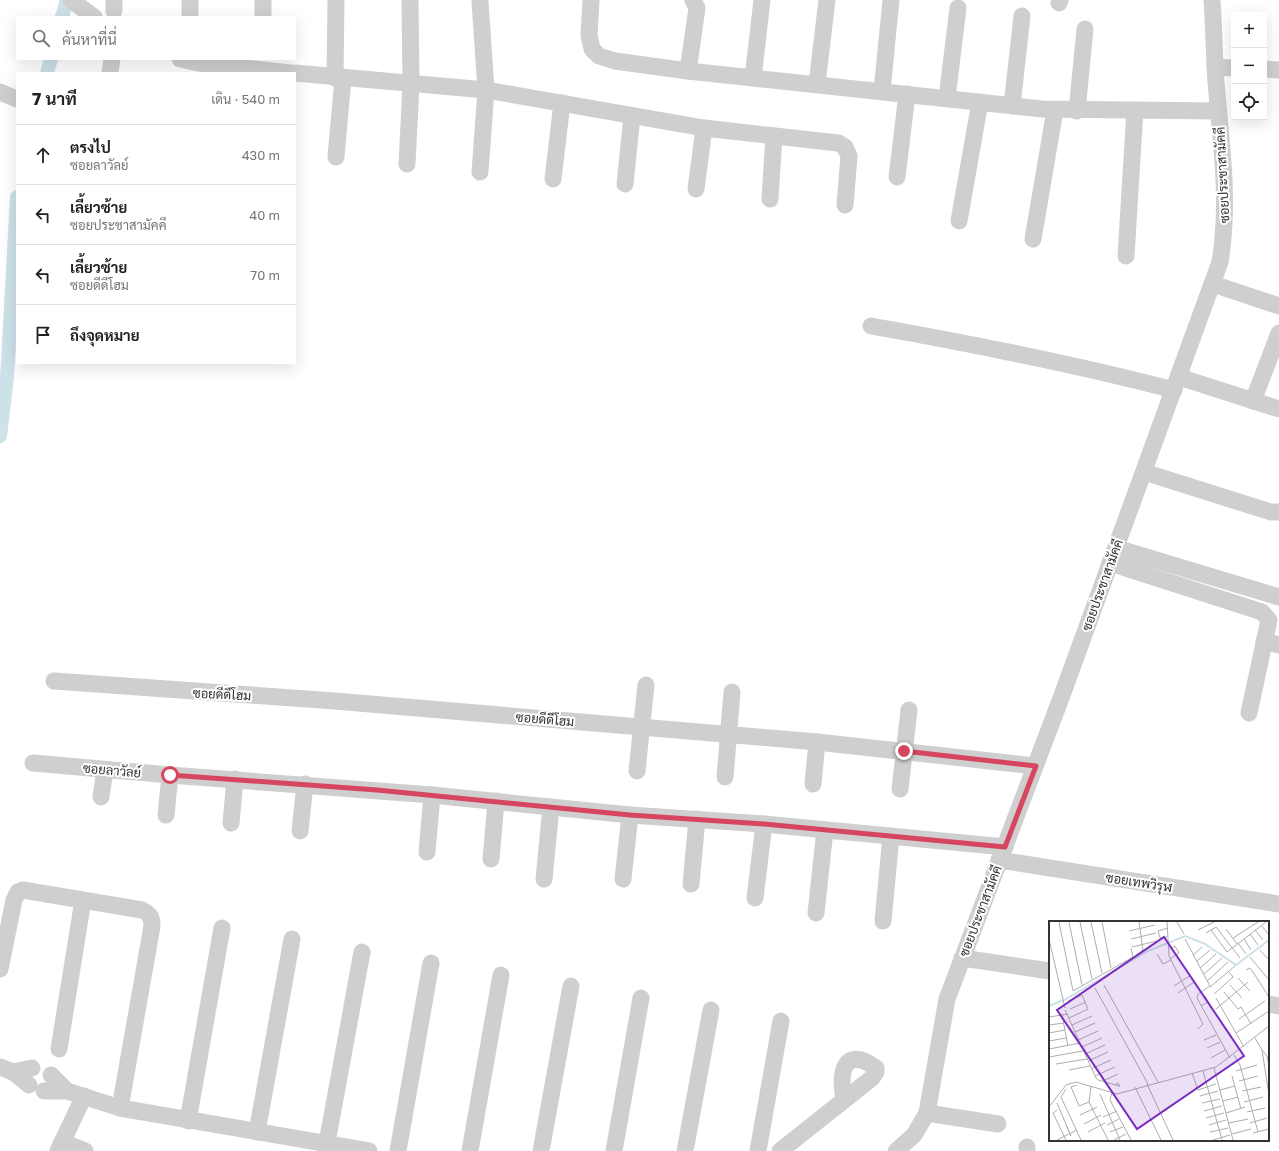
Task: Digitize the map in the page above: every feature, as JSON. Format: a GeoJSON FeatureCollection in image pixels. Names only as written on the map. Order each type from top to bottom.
{"type":"FeatureCollection","features":[{"type":"Feature","properties":{"kind":"street"},"geometry":{"type":"LineString","coordinates":[[190,0],[190,16]]}},
{"type":"Feature","properties":{"kind":"street"},"geometry":{"type":"LineString","coordinates":[[263,0],[263,16]]}},
{"type":"Feature","properties":{"kind":"street"},"geometry":{"type":"LineString","coordinates":[[336,0],[339,78],[336,158]]}},
{"type":"Feature","properties":{"kind":"street"},"geometry":{"type":"LineString","coordinates":[[407,164],[411,84],[410,0]]}},
{"type":"Feature","properties":{"kind":"street"},"geometry":{"type":"LineString","coordinates":[[591,0],[589,35],[592,49],[599,56],[614,61],[688,71],[1055,110],[1218,111]]}},
{"type":"Feature","properties":{"kind":"street"},"geometry":{"type":"LineString","coordinates":[[688,71],[697,8],[693,0]]}},
{"type":"Feature","properties":{"kind":"street"},"geometry":{"type":"LineString","coordinates":[[752,78],[762,0]]}},
{"type":"Feature","properties":{"kind":"street"},"geometry":{"type":"LineString","coordinates":[[817,84],[827,0]]}},
{"type":"Feature","properties":{"kind":"street"},"geometry":{"type":"LineString","coordinates":[[882,91],[891,0]]}},
{"type":"Feature","properties":{"kind":"street"},"geometry":{"type":"LineString","coordinates":[[480,2],[486,90],[480,172]]}},
{"type":"Feature","properties":{"kind":"street","name":"ซอยประชาสามัคคี"},"geometry":{"type":"LineString","coordinates":[[896,1151],[914,1135],[927,1113],[947,999],[1036,766],[1220,262],[1225,222],[1225,191],[1215,67],[1214,2]]}},
{"type":"Feature","properties":{"kind":"street"},"geometry":{"type":"LineString","coordinates":[[947,98],[958,8]]}},
{"type":"Feature","properties":{"kind":"street"},"geometry":{"type":"LineString","coordinates":[[1012,106],[1022,16]]}},
{"type":"Feature","properties":{"kind":"street"},"geometry":{"type":"LineString","coordinates":[[1077,110],[1085,29]]}},
{"type":"Feature","properties":{"kind":"street"},"geometry":{"type":"LineString","coordinates":[[110,72],[112,60]]}},
{"type":"Feature","properties":{"kind":"street"},"geometry":{"type":"LineString","coordinates":[[191,63],[267,68],[286,72]]}},
{"type":"Feature","properties":{"kind":"street"},"geometry":{"type":"LineString","coordinates":[[1215,67],[1231,68]]}},
{"type":"Feature","properties":{"kind":"street"},"geometry":{"type":"LineString","coordinates":[[1267,69],[1279,70]]}},
{"type":"Feature","properties":{"kind":"street"},"geometry":{"type":"LineString","coordinates":[[296,73],[486,90],[704,128],[838,143],[845,147],[849,156],[845,205]]}},
{"type":"Feature","properties":{"kind":"street"},"geometry":{"type":"LineString","coordinates":[[0,92],[16,99]]}},
{"type":"Feature","properties":{"kind":"street"},"geometry":{"type":"LineString","coordinates":[[897,177],[907,94]]}},
{"type":"Feature","properties":{"kind":"street"},"geometry":{"type":"LineString","coordinates":[[959,221],[980,102]]}},
{"type":"Feature","properties":{"kind":"street"},"geometry":{"type":"LineString","coordinates":[[553,179],[562,103]]}},
{"type":"Feature","properties":{"kind":"street"},"geometry":{"type":"LineString","coordinates":[[1033,238],[1055,110]]}},
{"type":"Feature","properties":{"kind":"street"},"geometry":{"type":"LineString","coordinates":[[1126,256],[1135,110]]}},
{"type":"Feature","properties":{"kind":"street"},"geometry":{"type":"LineString","coordinates":[[625,184],[632,116]]}},
{"type":"Feature","properties":{"kind":"street"},"geometry":{"type":"LineString","coordinates":[[696,189],[704,128]]}},
{"type":"Feature","properties":{"kind":"street"},"geometry":{"type":"LineString","coordinates":[[770,199],[774,136]]}},
{"type":"Feature","properties":{"kind":"street"},"geometry":{"type":"LineString","coordinates":[[1213,284],[1279,306]]}},
{"type":"Feature","properties":{"kind":"street"},"geometry":{"type":"LineString","coordinates":[[871,326],[1121,376],[1176,383],[1253,401],[1279,409]]}},
{"type":"Feature","properties":{"kind":"street"},"geometry":{"type":"LineString","coordinates":[[1253,401],[1279,333]]}},
{"type":"Feature","properties":{"kind":"street"},"geometry":{"type":"LineString","coordinates":[[1144,472],[1271,512],[1279,512]]}},
{"type":"Feature","properties":{"kind":"street"},"geometry":{"type":"LineString","coordinates":[[1113,555],[1279,596]]}},
{"type":"Feature","properties":{"kind":"street"},"geometry":{"type":"LineString","coordinates":[[1113,555],[1262,612],[1269,620],[1272,643],[1249,713]]}},
{"type":"Feature","properties":{"kind":"street","name":"ซอยดีดีโฮม"},"geometry":{"type":"LineString","coordinates":[[54,681],[335,701],[727,734],[904,751],[1036,766]]}},
{"type":"Feature","properties":{"kind":"street"},"geometry":{"type":"LineString","coordinates":[[637,771],[646,685]]}},
{"type":"Feature","properties":{"kind":"street"},"geometry":{"type":"LineString","coordinates":[[725,778],[727,734],[732,692]]}},
{"type":"Feature","properties":{"kind":"street"},"geometry":{"type":"LineString","coordinates":[[900,789],[909,710]]}},
{"type":"Feature","properties":{"kind":"street"},"geometry":{"type":"LineString","coordinates":[[813,784],[817,742]]}},
{"type":"Feature","properties":{"kind":"street","name":"ซอยลาวัลย์"},"geometry":{"type":"LineString","coordinates":[[33,763],[105,770],[304,784],[432,795],[630,815],[764,824],[891,836],[1002,853]]}},
{"type":"Feature","properties":{"kind":"street"},"geometry":{"type":"LineString","coordinates":[[102,797],[105,770]]}},
{"type":"Feature","properties":{"kind":"street"},"geometry":{"type":"LineString","coordinates":[[166,815],[170,775]]}},
{"type":"Feature","properties":{"kind":"street"},"geometry":{"type":"LineString","coordinates":[[231,823],[235,779]]}},
{"type":"Feature","properties":{"kind":"street"},"geometry":{"type":"LineString","coordinates":[[300,831],[304,784]]}},
{"type":"Feature","properties":{"kind":"street"},"geometry":{"type":"LineString","coordinates":[[427,852],[432,795]]}},
{"type":"Feature","properties":{"kind":"street"},"geometry":{"type":"LineString","coordinates":[[491,858],[496,801]]}},
{"type":"Feature","properties":{"kind":"street"},"geometry":{"type":"LineString","coordinates":[[544,879],[551,807]]}},
{"type":"Feature","properties":{"kind":"street"},"geometry":{"type":"LineString","coordinates":[[623,879],[630,815]]}},
{"type":"Feature","properties":{"kind":"street"},"geometry":{"type":"LineString","coordinates":[[692,884],[697,819]]}},
{"type":"Feature","properties":{"kind":"street"},"geometry":{"type":"LineString","coordinates":[[756,898],[764,824]]}},
{"type":"Feature","properties":{"kind":"street"},"geometry":{"type":"LineString","coordinates":[[816,913],[825,830]]}},
{"type":"Feature","properties":{"kind":"street"},"geometry":{"type":"LineString","coordinates":[[883,921],[891,836]]}},
{"type":"Feature","properties":{"kind":"street","name":"ซอยเทพวิรุฬ"},"geometry":{"type":"LineString","coordinates":[[1002,853],[1279,904]]}},
{"type":"Feature","properties":{"kind":"street"},"geometry":{"type":"LineString","coordinates":[[0,969],[14,900],[18,892],[23,890],[142,910],[149,914],[152,920],[120,1108]]}},
{"type":"Feature","properties":{"kind":"street"},"geometry":{"type":"LineString","coordinates":[[59,1049],[83,900]]}},
{"type":"Feature","properties":{"kind":"street"},"geometry":{"type":"LineString","coordinates":[[188,1121],[222,928]]}},
{"type":"Feature","properties":{"kind":"street"},"geometry":{"type":"LineString","coordinates":[[257,1132],[292,939]]}},
{"type":"Feature","properties":{"kind":"street"},"geometry":{"type":"LineString","coordinates":[[328,1143],[362,952]]}},
{"type":"Feature","properties":{"kind":"street"},"geometry":{"type":"LineString","coordinates":[[962,958],[1049,971]]}},
{"type":"Feature","properties":{"kind":"street"},"geometry":{"type":"LineString","coordinates":[[398,1151],[431,963]]}},
{"type":"Feature","properties":{"kind":"street"},"geometry":{"type":"LineString","coordinates":[[470,1151],[501,975]]}},
{"type":"Feature","properties":{"kind":"street"},"geometry":{"type":"LineString","coordinates":[[541,1151],[570,986]]}},
{"type":"Feature","properties":{"kind":"street"},"geometry":{"type":"LineString","coordinates":[[614,1151],[641,998]]}},
{"type":"Feature","properties":{"kind":"street"},"geometry":{"type":"LineString","coordinates":[[1269,1004],[1279,1006]]}},
{"type":"Feature","properties":{"kind":"street"},"geometry":{"type":"LineString","coordinates":[[686,1151],[711,1010]]}},
{"type":"Feature","properties":{"kind":"street"},"geometry":{"type":"LineString","coordinates":[[758,1151],[782,1021]]}},
{"type":"Feature","properties":{"kind":"street"},"geometry":{"type":"LineString","coordinates":[[6,1069],[32,1068]]}},
{"type":"Feature","properties":{"kind":"street"},"geometry":{"type":"LineString","coordinates":[[6,1069],[36,1088],[84,1096],[120,1108],[188,1121],[328,1143],[366,1151]]}},
{"type":"Feature","properties":{"kind":"street"},"geometry":{"type":"LineString","coordinates":[[51,1075],[67,1092]]}},
{"type":"Feature","properties":{"kind":"street"},"geometry":{"type":"LineString","coordinates":[[84,1096],[60,1146],[85,1151]]}},
{"type":"Feature","properties":{"kind":"street"},"geometry":{"type":"LineString","coordinates":[[780,1151],[844,1100]]}},
{"type":"Feature","properties":{"kind":"street"},"geometry":{"type":"LineString","coordinates":[[927,1113],[998,1124]]}},
{"type":"Feature","properties":{"kind":"waterway"},"geometry":{"type":"LineString","coordinates":[[62,16],[67,0]]}},
{"type":"Feature","properties":{"kind":"waterway"},"geometry":{"type":"LineString","coordinates":[[47,72],[51,60]]}},
{"type":"Feature","properties":{"kind":"waterway"},"geometry":{"type":"LineString","coordinates":[[0,436],[7,378],[16,215]]}},
{"type":"Feature","properties":{"kind":"route"},"geometry":{"type":"LineString","coordinates":[[170,775],[377,790],[630,815],[764,824],[1005,847],[1036,766],[904,751]]}}]}
